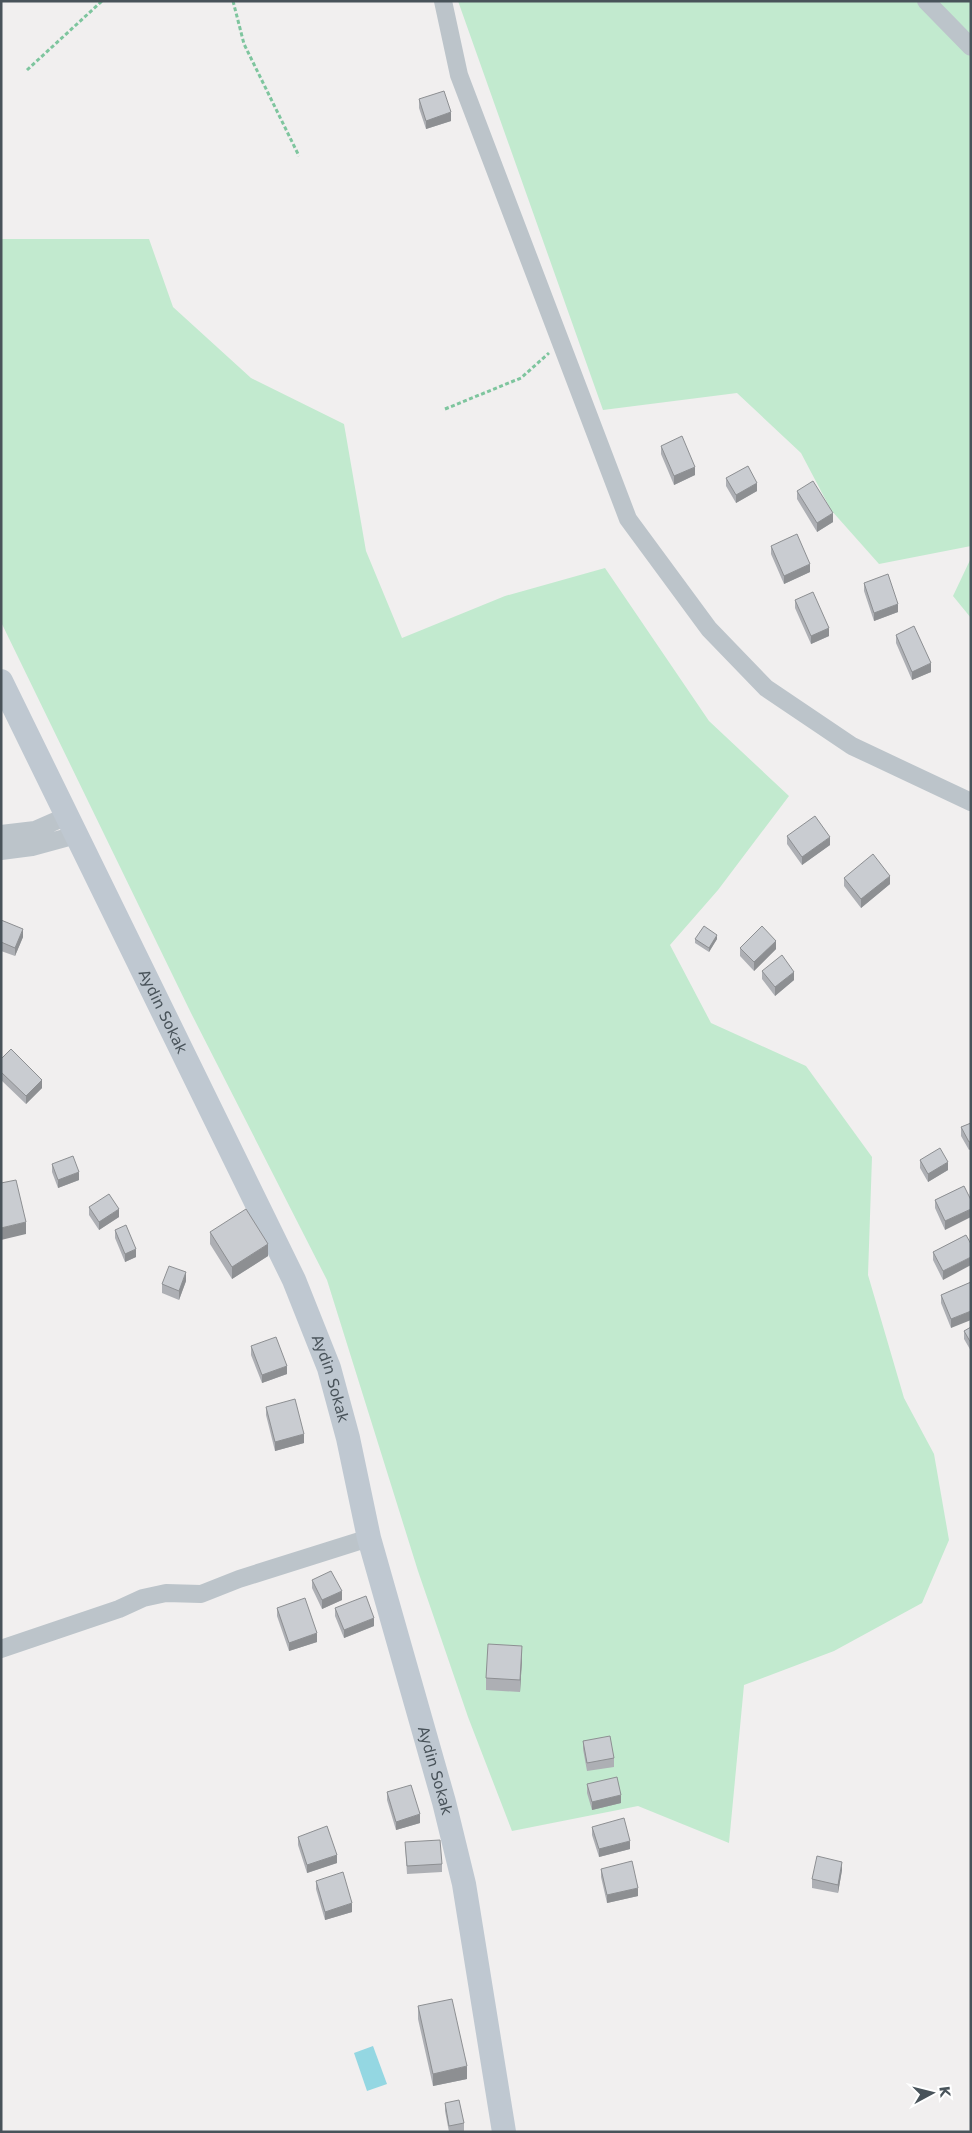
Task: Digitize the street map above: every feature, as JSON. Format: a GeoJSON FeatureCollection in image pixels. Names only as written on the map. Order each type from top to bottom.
{"type":"FeatureCollection","features":[{"type":"Feature","properties":{"kind":"street"},"geometry":{"type":"LineString","coordinates":[[442,1],[460,75],[628,519],[708,629],[766,688],[852,746],[971,802]]}},
{"type":"Feature","properties":{"kind":"street"},"geometry":{"type":"LineString","coordinates":[[926,1],[971,47]]}},
{"type":"Feature","properties":{"kind":"street","name":"Aydin Sokak"},"geometry":{"type":"LineString","coordinates":[[1,681],[294,1280],[329,1368],[348,1438],[369,1538],[419,1710],[464,1884],[504,2132]]}},
{"type":"Feature","properties":{"kind":"street"},"geometry":{"type":"LineString","coordinates":[[1,834],[71,825]]}},
{"type":"Feature","properties":{"kind":"street"},"geometry":{"type":"LineString","coordinates":[[1,851],[32,846],[71,825]]}},
{"type":"Feature","properties":{"kind":"street"},"geometry":{"type":"LineString","coordinates":[[1,1649],[118,1609],[143,1598],[166,1593],[201,1594],[239,1579],[369,1538]]}},
{"type":"Feature","properties":{"kind":"path"},"geometry":{"type":"LineString","coordinates":[[27,70],[102,1]]}},
{"type":"Feature","properties":{"kind":"path"},"geometry":{"type":"LineString","coordinates":[[233,1],[244,44],[299,156]]}},
{"type":"Feature","properties":{"kind":"path"},"geometry":{"type":"LineString","coordinates":[[445,409],[521,378],[560,343]]}},
{"type":"Feature","properties":{"kind":"green space"},"geometry":{"type":"Polygon","coordinates":[[[458,1],[971,1],[971,546],[879,564],[831,510],[801,453],[737,393],[603,410],[458,1]]]}},
{"type":"Feature","properties":{"kind":"green space"},"geometry":{"type":"Polygon","coordinates":[[[1,239],[149,239],[173,307],[251,378],[344,424],[366,551],[402,638],[505,596],[605,568],[709,721],[789,796],[718,890],[670,945],[711,1023],[806,1066],[872,1157],[868,1275],[904,1398],[934,1454],[949,1540],[922,1603],[834,1651],[744,1685],[729,1843],[638,1806],[512,1831],[468,1717],[418,1571],[327,1280],[191,1013],[1,622],[1,239]]]}},
{"type":"Feature","properties":{"kind":"green space"},"geometry":{"type":"Polygon","coordinates":[[[971,558],[971,618],[953,596],[971,558]]]}},
{"type":"Feature","properties":{"kind":"water"},"geometry":{"type":"Polygon","coordinates":[[[373,2046],[387,2084],[367,2091],[354,2053],[373,2046]]]}},
{"type":"Feature","properties":{"kind":"building"},"geometry":{"type":"Polygon","coordinates":[[[444,91],[451,112],[426,121],[419,99],[444,91]]]}},
{"type":"Feature","properties":{"kind":"building"},"geometry":{"type":"Polygon","coordinates":[[[682,436],[695,467],[674,476],[661,446],[682,436]]]}},
{"type":"Feature","properties":{"kind":"building"},"geometry":{"type":"Polygon","coordinates":[[[748,466],[757,483],[736,495],[726,478],[748,466]]]}},
{"type":"Feature","properties":{"kind":"building"},"geometry":{"type":"Polygon","coordinates":[[[813,481],[833,513],[817,523],[797,491],[813,481]]]}},
{"type":"Feature","properties":{"kind":"building"},"geometry":{"type":"Polygon","coordinates":[[[797,534],[810,564],[784,576],[771,546],[797,534]]]}},
{"type":"Feature","properties":{"kind":"building"},"geometry":{"type":"Polygon","coordinates":[[[888,574],[898,604],[874,613],[864,583],[888,574]]]}},
{"type":"Feature","properties":{"kind":"building"},"geometry":{"type":"Polygon","coordinates":[[[813,592],[829,628],[811,636],[795,600],[813,592]]]}},
{"type":"Feature","properties":{"kind":"building"},"geometry":{"type":"Polygon","coordinates":[[[914,626],[931,663],[912,672],[896,635],[914,626]]]}},
{"type":"Feature","properties":{"kind":"building"},"geometry":{"type":"Polygon","coordinates":[[[815,816],[830,837],[802,857],[787,836],[815,816]]]}},
{"type":"Feature","properties":{"kind":"building"},"geometry":{"type":"Polygon","coordinates":[[[873,854],[890,876],[861,899],[844,878],[873,854]]]}},
{"type":"Feature","properties":{"kind":"building"},"geometry":{"type":"Polygon","coordinates":[[[1,920],[23,929],[15,948],[1,942],[1,920]]]}},
{"type":"Feature","properties":{"kind":"building"},"geometry":{"type":"Polygon","coordinates":[[[704,926],[717,935],[709,948],[695,939],[704,926]]]}},
{"type":"Feature","properties":{"kind":"building"},"geometry":{"type":"Polygon","coordinates":[[[762,926],[776,941],[754,962],[740,948],[762,926]]]}},
{"type":"Feature","properties":{"kind":"building"},"geometry":{"type":"Polygon","coordinates":[[[782,955],[794,972],[775,987],[762,971],[782,955]]]}},
{"type":"Feature","properties":{"kind":"building"},"geometry":{"type":"Polygon","coordinates":[[[11,1049],[42,1080],[26,1096],[1,1072],[1,1059],[11,1049]]]}},
{"type":"Feature","properties":{"kind":"building"},"geometry":{"type":"Polygon","coordinates":[[[971,1123],[971,1141],[969,1142],[961,1127],[971,1123]]]}},
{"type":"Feature","properties":{"kind":"building"},"geometry":{"type":"Polygon","coordinates":[[[940,1148],[948,1162],[928,1174],[920,1160],[940,1148]]]}},
{"type":"Feature","properties":{"kind":"building"},"geometry":{"type":"Polygon","coordinates":[[[73,1156],[79,1172],[58,1180],[52,1164],[73,1156]]]}},
{"type":"Feature","properties":{"kind":"building"},"geometry":{"type":"Polygon","coordinates":[[[16,1180],[26,1222],[1,1228],[1,1183],[16,1180]]]}},
{"type":"Feature","properties":{"kind":"building"},"geometry":{"type":"Polygon","coordinates":[[[964,1186],[971,1200],[971,1209],[945,1221],[935,1200],[964,1186]]]}},
{"type":"Feature","properties":{"kind":"building"},"geometry":{"type":"Polygon","coordinates":[[[109,1194],[119,1209],[99,1222],[89,1207],[109,1194]]]}},
{"type":"Feature","properties":{"kind":"building"},"geometry":{"type":"Polygon","coordinates":[[[246,1209],[268,1244],[232,1267],[210,1232],[246,1209]]]}},
{"type":"Feature","properties":{"kind":"building"},"geometry":{"type":"Polygon","coordinates":[[[126,1225],[136,1249],[125,1254],[115,1230],[126,1225]]]}},
{"type":"Feature","properties":{"kind":"building"},"geometry":{"type":"Polygon","coordinates":[[[966,1235],[971,1244],[971,1257],[943,1271],[933,1252],[966,1235]]]}},
{"type":"Feature","properties":{"kind":"building"},"geometry":{"type":"Polygon","coordinates":[[[169,1266],[186,1272],[179,1291],[162,1284],[169,1266]]]}},
{"type":"Feature","properties":{"kind":"building"},"geometry":{"type":"Polygon","coordinates":[[[971,1282],[971,1311],[951,1319],[941,1295],[971,1282]]]}},
{"type":"Feature","properties":{"kind":"building"},"geometry":{"type":"Polygon","coordinates":[[[971,1327],[971,1343],[964,1331],[971,1327]]]}},
{"type":"Feature","properties":{"kind":"building"},"geometry":{"type":"Polygon","coordinates":[[[276,1337],[287,1366],[262,1375],[251,1346],[276,1337]]]}},
{"type":"Feature","properties":{"kind":"building"},"geometry":{"type":"Polygon","coordinates":[[[295,1399],[304,1434],[275,1442],[266,1407],[295,1399]]]}},
{"type":"Feature","properties":{"kind":"building"},"geometry":{"type":"Polygon","coordinates":[[[331,1571],[342,1591],[322,1600],[312,1580],[331,1571]]]}},
{"type":"Feature","properties":{"kind":"building"},"geometry":{"type":"Polygon","coordinates":[[[366,1596],[374,1618],[344,1630],[335,1608],[366,1596]]]}},
{"type":"Feature","properties":{"kind":"building"},"geometry":{"type":"Polygon","coordinates":[[[305,1598],[317,1633],[289,1643],[277,1608],[305,1598]]]}},
{"type":"Feature","properties":{"kind":"building"},"geometry":{"type":"Polygon","coordinates":[[[488,1644],[522,1646],[520,1680],[486,1678],[488,1644]]]}},
{"type":"Feature","properties":{"kind":"building"},"geometry":{"type":"Polygon","coordinates":[[[610,1736],[614,1758],[587,1763],[583,1741],[610,1736]]]}},
{"type":"Feature","properties":{"kind":"building"},"geometry":{"type":"Polygon","coordinates":[[[617,1777],[621,1795],[592,1802],[587,1784],[617,1777]]]}},
{"type":"Feature","properties":{"kind":"building"},"geometry":{"type":"Polygon","coordinates":[[[411,1785],[420,1814],[396,1822],[387,1792],[411,1785]]]}},
{"type":"Feature","properties":{"kind":"building"},"geometry":{"type":"Polygon","coordinates":[[[624,1818],[630,1841],[599,1849],[592,1827],[624,1818]]]}},
{"type":"Feature","properties":{"kind":"building"},"geometry":{"type":"Polygon","coordinates":[[[327,1826],[337,1855],[307,1865],[298,1837],[327,1826]]]}},
{"type":"Feature","properties":{"kind":"building"},"geometry":{"type":"Polygon","coordinates":[[[440,1840],[442,1864],[407,1866],[405,1842],[440,1840]]]}},
{"type":"Feature","properties":{"kind":"building"},"geometry":{"type":"Polygon","coordinates":[[[817,1856],[842,1862],[838,1885],[812,1879],[817,1856]]]}},
{"type":"Feature","properties":{"kind":"building"},"geometry":{"type":"Polygon","coordinates":[[[632,1861],[638,1888],[607,1895],[601,1869],[632,1861]]]}},
{"type":"Feature","properties":{"kind":"building"},"geometry":{"type":"Polygon","coordinates":[[[343,1872],[352,1903],[325,1912],[316,1881],[343,1872]]]}},
{"type":"Feature","properties":{"kind":"building"},"geometry":{"type":"Polygon","coordinates":[[[452,1999],[467,2066],[433,2074],[418,2006],[452,1999]]]}},
{"type":"Feature","properties":{"kind":"building"},"geometry":{"type":"Polygon","coordinates":[[[459,2100],[464,2123],[449,2126],[445,2103],[459,2100]]]}}]}
